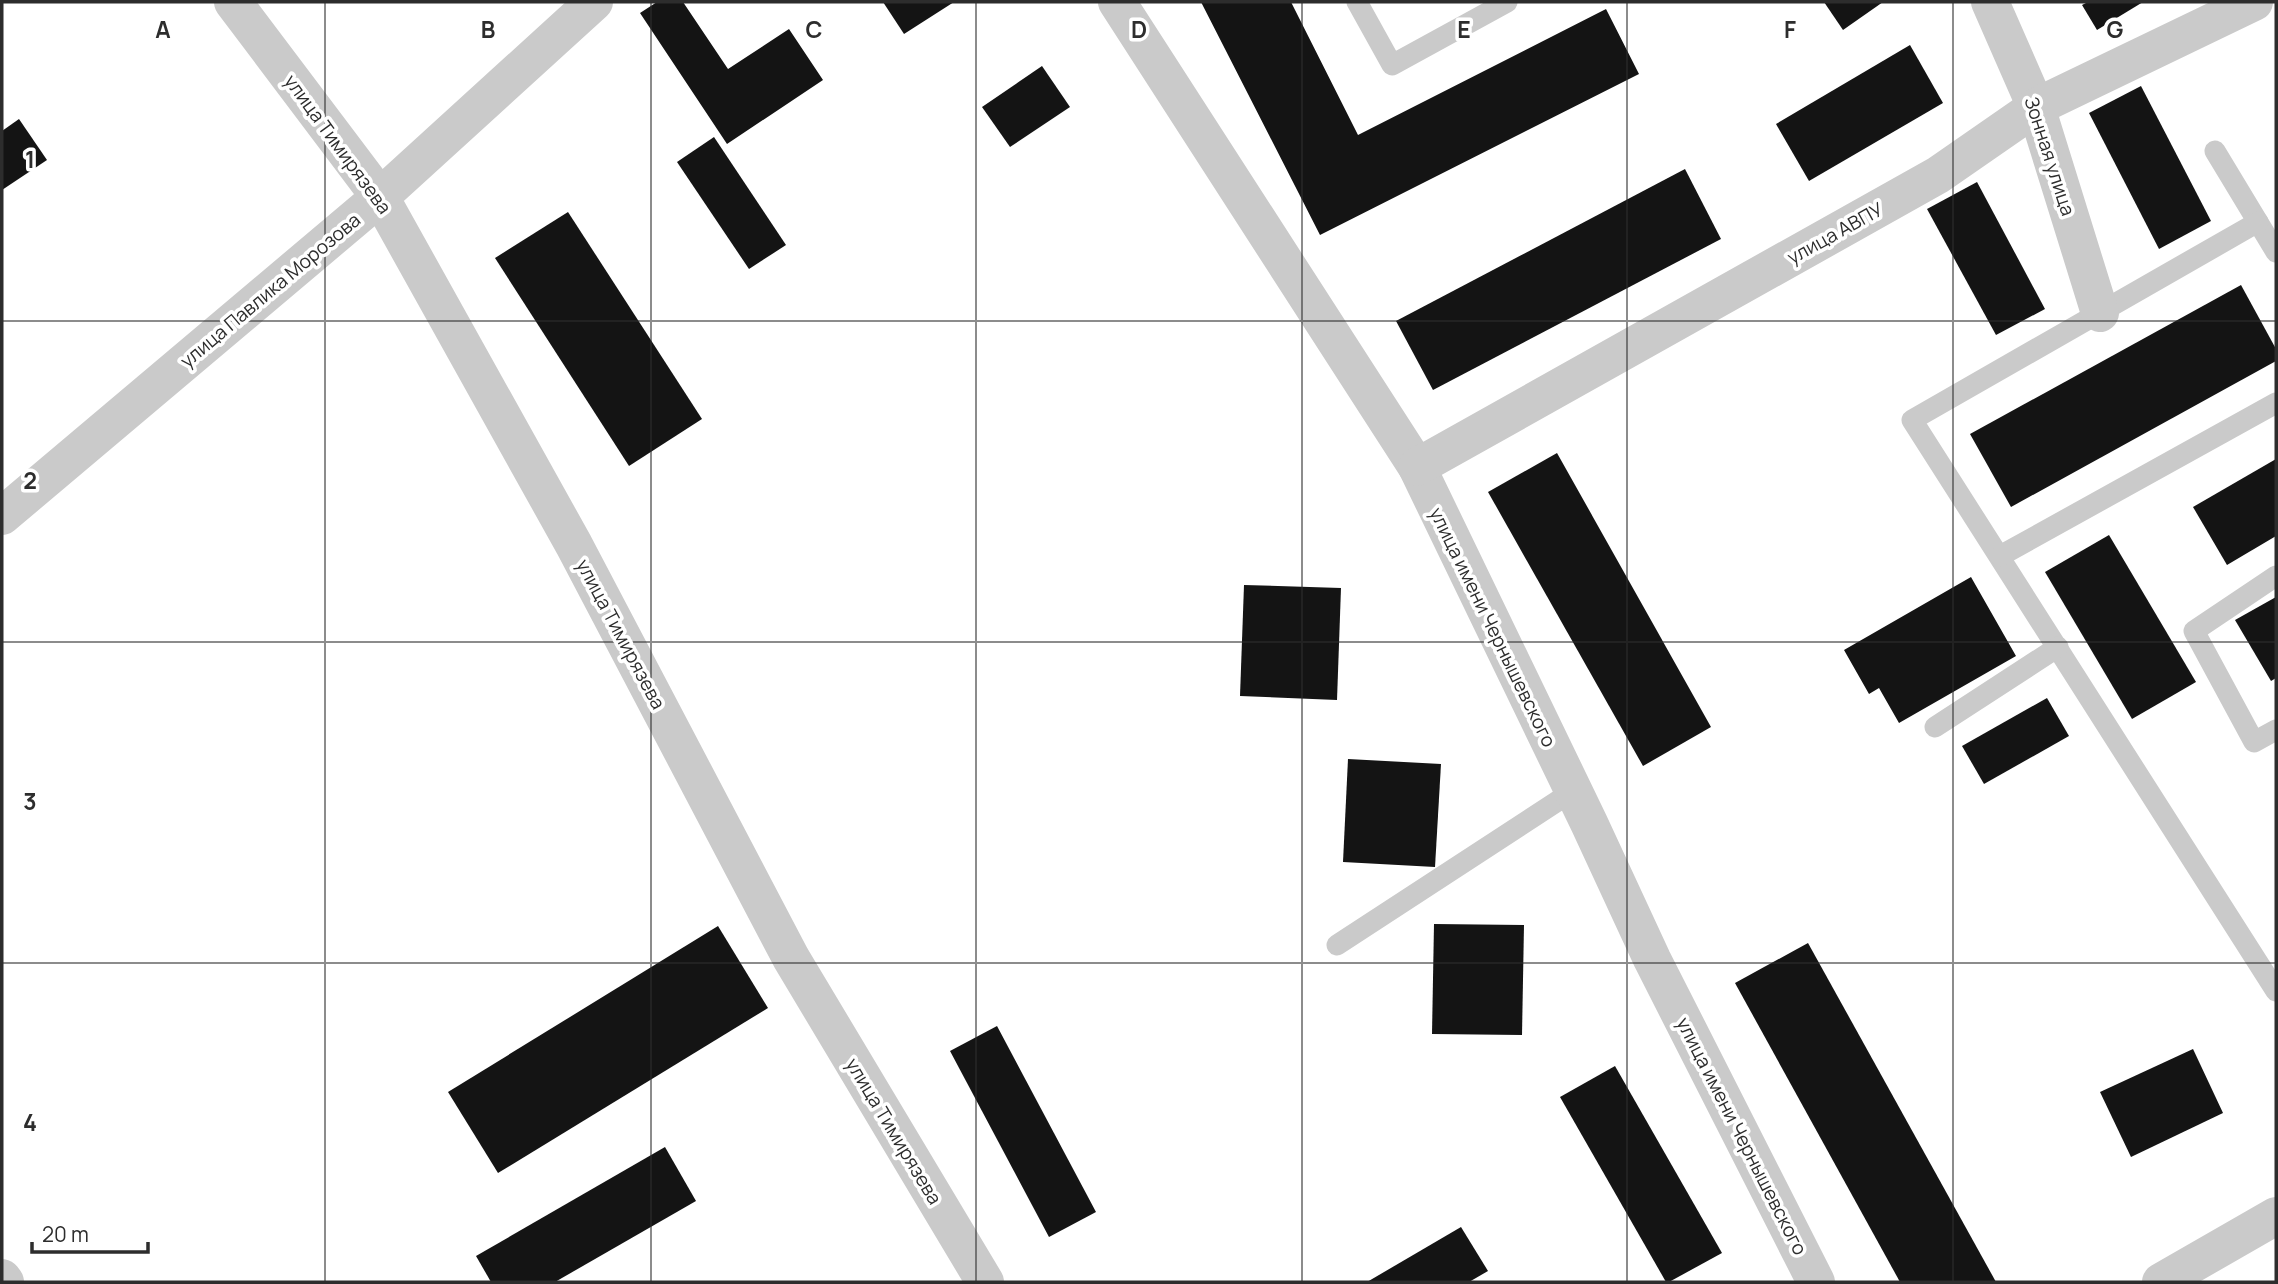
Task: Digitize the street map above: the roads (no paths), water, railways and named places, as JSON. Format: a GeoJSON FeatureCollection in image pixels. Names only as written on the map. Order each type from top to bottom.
{"type":"FeatureCollection","features":[{"type":"Feature","properties":{"kind":"street","name":"улица Тимирязева"},"geometry":{"type":"LineString","coordinates":[[233,2],[380,197],[574,545],[791,958],[985,1282]]}},
{"type":"Feature","properties":{"kind":"street","name":"улица Павлика Морозова"},"geometry":{"type":"LineString","coordinates":[[2,516],[380,197],[594,2]]}},
{"type":"Feature","properties":{"kind":"street","name":"улица имени Чернышевского"},"geometry":{"type":"LineString","coordinates":[[1117,2],[1416,467],[1652,959],[1816,1282]]}},
{"type":"Feature","properties":{"kind":"street","name":"Зонная улица"},"geometry":{"type":"LineString","coordinates":[[1990,2],[2036,107],[2100,313]]}},
{"type":"Feature","properties":{"kind":"street","name":"улица АВПУ"},"geometry":{"type":"LineString","coordinates":[[1416,467],[1938,175],[2036,107],[2254,2]]}},
{"type":"Feature","properties":{"kind":"street"},"geometry":{"type":"LineString","coordinates":[[2161,1282],[2276,1216]]}},
{"type":"Feature","properties":{"kind":"street"},"geometry":{"type":"LineString","coordinates":[[2,1278],[5,1282]]}},
{"type":"Feature","properties":{"kind":"lane"},"geometry":{"type":"LineString","coordinates":[[1357,2],[1392,65],[1507,2]]}},
{"type":"Feature","properties":{"kind":"lane"},"geometry":{"type":"LineString","coordinates":[[2215,151],[2276,252]]}},
{"type":"Feature","properties":{"kind":"lane"},"geometry":{"type":"LineString","coordinates":[[2258,222],[1912,420],[2276,991]]}},
{"type":"Feature","properties":{"kind":"lane"},"geometry":{"type":"LineString","coordinates":[[2000,556],[2276,403]]}},
{"type":"Feature","properties":{"kind":"lane"},"geometry":{"type":"LineString","coordinates":[[2276,576],[2194,631],[2254,742],[2276,730]]}},
{"type":"Feature","properties":{"kind":"lane"},"geometry":{"type":"LineString","coordinates":[[1935,727],[2058,647]]}},
{"type":"Feature","properties":{"kind":"lane"},"geometry":{"type":"LineString","coordinates":[[1337,945],[1573,791]]}}]}
